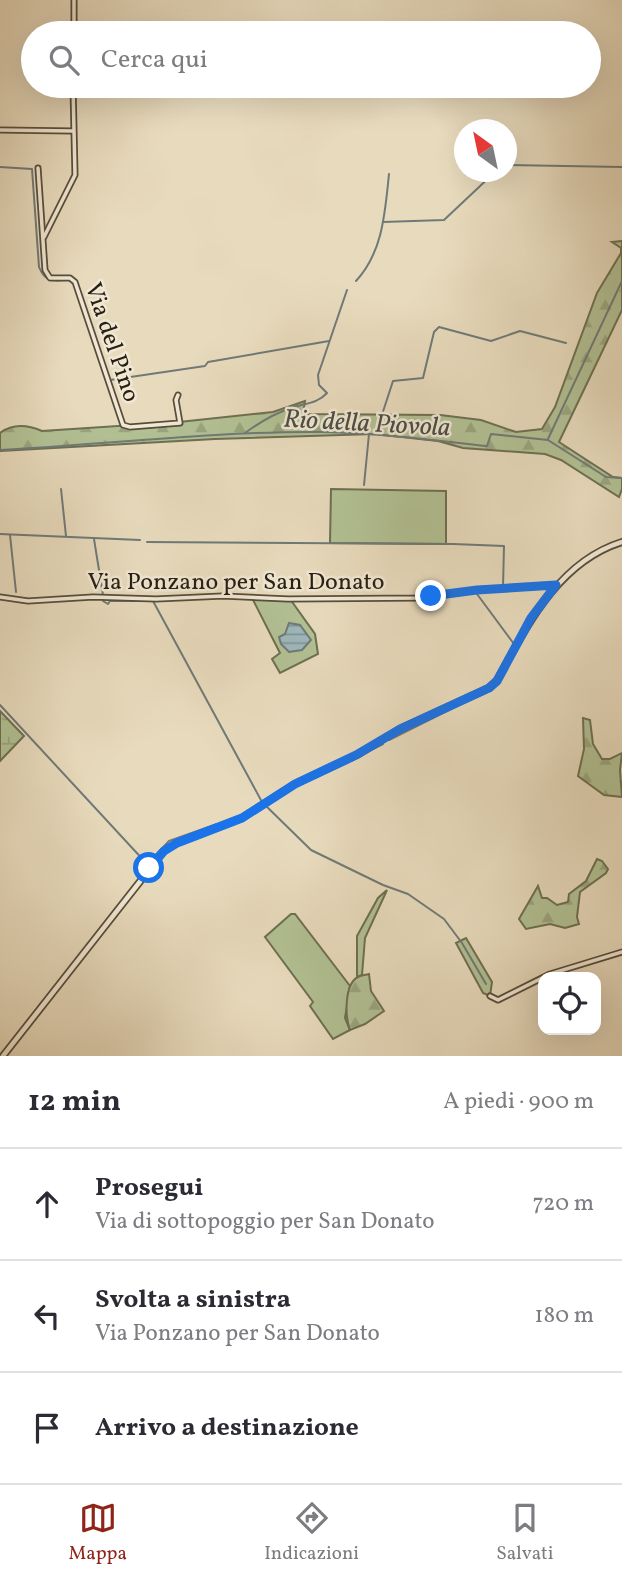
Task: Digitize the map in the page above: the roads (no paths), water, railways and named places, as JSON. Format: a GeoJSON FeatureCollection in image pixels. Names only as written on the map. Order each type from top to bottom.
{"type":"FeatureCollection","features":[{"type":"Feature","properties":{"kind":"street"},"geometry":{"type":"LineString","coordinates":[[74,0],[74,21]]}},
{"type":"Feature","properties":{"kind":"street"},"geometry":{"type":"LineString","coordinates":[[43,238],[75,175],[73,98]]}},
{"type":"Feature","properties":{"kind":"street"},"geometry":{"type":"LineString","coordinates":[[0,130],[73,131]]}},
{"type":"Feature","properties":{"kind":"street","name":"Via del Pino"},"geometry":{"type":"LineString","coordinates":[[38,168],[47,274],[50,278],[69,278],[75,282],[123,425],[131,427],[180,423],[177,395]]}},
{"type":"Feature","properties":{"kind":"street"},"geometry":{"type":"LineString","coordinates":[[3,1056],[164,851],[177,843],[242,818],[295,784],[356,755],[400,729],[489,688],[497,681],[531,618],[556,585],[594,553],[622,542]]}},
{"type":"Feature","properties":{"kind":"street","name":"Via Ponzano per San Donato"},"geometry":{"type":"LineString","coordinates":[[0,597],[28,601],[93,597],[156,599],[223,596],[288,599],[420,598],[477,590],[556,585]]}},
{"type":"Feature","properties":{"kind":"street"},"geometry":{"type":"LineString","coordinates":[[490,996],[498,1000],[550,974],[622,952]]}},
{"type":"Feature","properties":{"kind":"water"},"geometry":{"type":"Polygon","coordinates":[[[289,623],[300,625],[311,640],[302,650],[289,652],[281,644],[279,637],[285,634],[289,623]]]}},
{"type":"Feature","properties":{"kind":"waterway"},"geometry":{"type":"LineString","coordinates":[[517,165],[622,167]]}},
{"type":"Feature","properties":{"kind":"waterway"},"geometry":{"type":"LineString","coordinates":[[0,167],[32,169],[39,267],[50,280],[66,280]]}},
{"type":"Feature","properties":{"kind":"waterway"},"geometry":{"type":"LineString","coordinates":[[356,281],[365,270],[377,244],[384,217],[389,174]]}},
{"type":"Feature","properties":{"kind":"waterway"},"geometry":{"type":"LineString","coordinates":[[383,222],[444,220],[484,182]]}},
{"type":"Feature","properties":{"kind":"waterway","name":"Rio della Piovola"},"geometry":{"type":"LineString","coordinates":[[548,439],[622,281]]}},
{"type":"Feature","properties":{"kind":"waterway"},"geometry":{"type":"LineString","coordinates":[[245,433],[272,416],[315,401],[327,393],[319,385],[318,375],[347,290]]}},
{"type":"Feature","properties":{"kind":"waterway"},"geometry":{"type":"LineString","coordinates":[[376,433],[393,381],[423,378],[434,332],[439,327],[491,341],[520,331],[566,343]]}},
{"type":"Feature","properties":{"kind":"waterway"},"geometry":{"type":"LineString","coordinates":[[110,380],[205,366],[208,362],[329,341]]}},
{"type":"Feature","properties":{"kind":"waterway","name":"Rio della Piovola"},"geometry":{"type":"LineString","coordinates":[[0,450],[283,432],[364,434],[487,446],[491,434],[548,440],[606,477],[622,478]]}},
{"type":"Feature","properties":{"kind":"waterway"},"geometry":{"type":"LineString","coordinates":[[364,485],[369,434]]}},
{"type":"Feature","properties":{"kind":"waterway"},"geometry":{"type":"LineString","coordinates":[[61,489],[66,536]]}},
{"type":"Feature","properties":{"kind":"waterway"},"geometry":{"type":"LineString","coordinates":[[0,534],[140,540]]}},
{"type":"Feature","properties":{"kind":"waterway"},"geometry":{"type":"LineString","coordinates":[[10,535],[16,592]]}},
{"type":"Feature","properties":{"kind":"waterway"},"geometry":{"type":"LineString","coordinates":[[94,539],[103,595]]}},
{"type":"Feature","properties":{"kind":"waterway"},"geometry":{"type":"LineString","coordinates":[[147,542],[504,546],[503,587]]}},
{"type":"Feature","properties":{"kind":"waterway"},"geometry":{"type":"LineString","coordinates":[[477,594],[514,644]]}},
{"type":"Feature","properties":{"kind":"waterway"},"geometry":{"type":"LineString","coordinates":[[103,601],[108,604],[110,601],[153,601],[262,802],[311,850],[383,885],[408,894],[444,919],[486,984]]}},
{"type":"Feature","properties":{"kind":"waterway"},"geometry":{"type":"LineString","coordinates":[[389,740],[479,695]]}},
{"type":"Feature","properties":{"kind":"waterway"},"geometry":{"type":"LineString","coordinates":[[0,705],[147,864],[169,841],[217,824]]}},
{"type":"Feature","properties":{"kind":"waterway"},"geometry":{"type":"LineString","coordinates":[[355,758],[383,744]]}}]}
